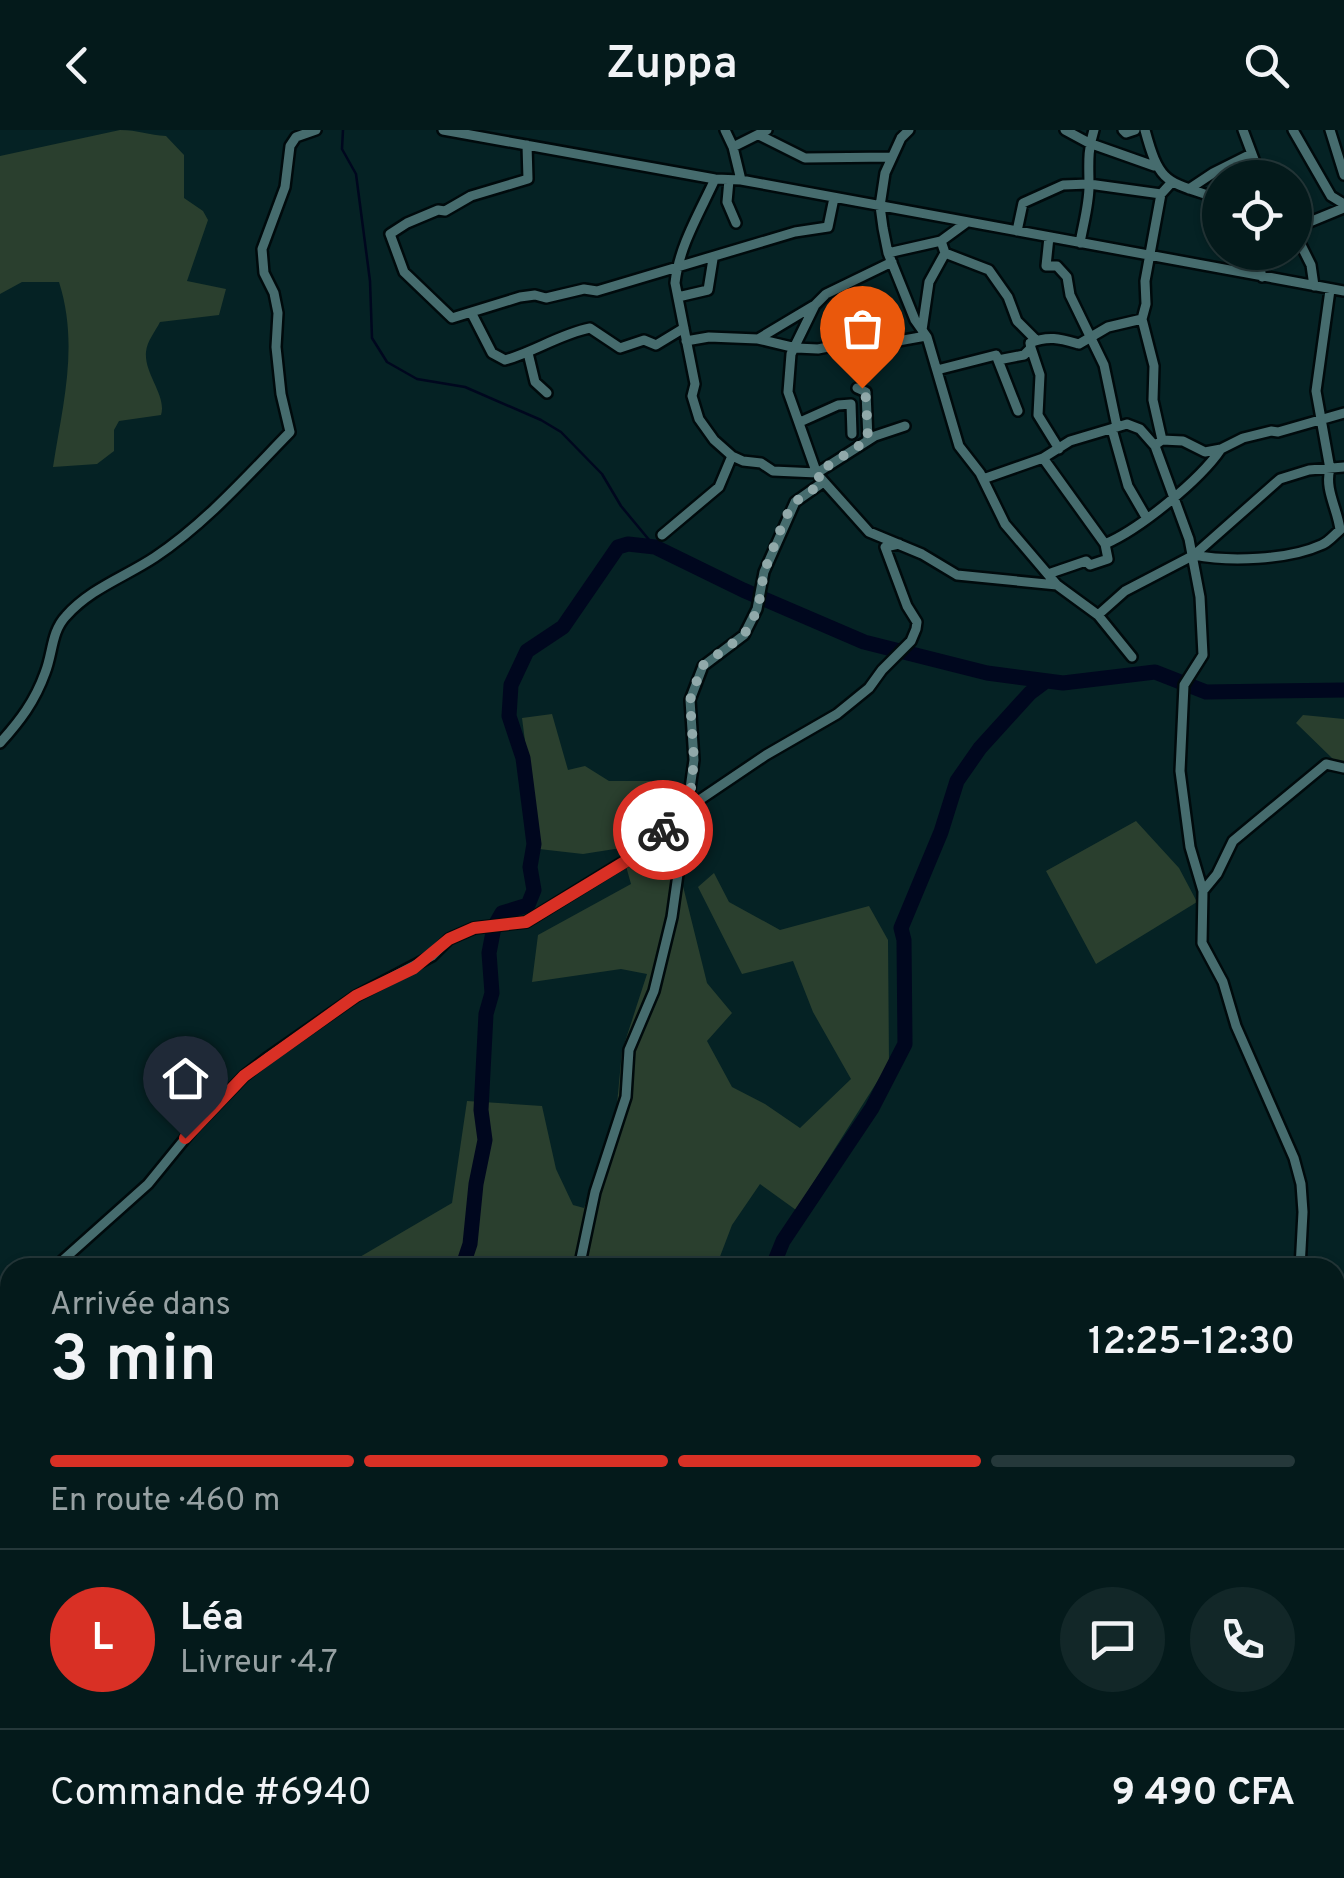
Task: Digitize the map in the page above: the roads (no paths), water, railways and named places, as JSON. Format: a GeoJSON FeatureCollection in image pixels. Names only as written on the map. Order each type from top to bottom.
{"type":"FeatureCollection","features":[{"type":"Feature","properties":{"kind":"street"},"geometry":{"type":"LineString","coordinates":[[0,743],[28,712],[64,617],[108,582],[153,558],[198,526],[290,432],[276,347],[278,313],[264,273],[262,248],[285,187],[290,146],[296,136],[316,130]]}},
{"type":"Feature","properties":{"kind":"street"},"geometry":{"type":"LineString","coordinates":[[444,130],[1344,292]]}},
{"type":"Feature","properties":{"kind":"street"},"geometry":{"type":"LineString","coordinates":[[724,130],[733,148],[735,180],[727,202],[736,223]]}},
{"type":"Feature","properties":{"kind":"street"},"geometry":{"type":"LineString","coordinates":[[909,130],[901,138],[885,173],[880,206],[890,257],[914,320],[924,333],[959,446],[984,479],[1005,524],[1057,585],[1098,616],[1132,657]]}},
{"type":"Feature","properties":{"kind":"street"},"geometry":{"type":"LineString","coordinates":[[1065,130],[1089,143],[1154,166],[1172,182],[1202,193]]}},
{"type":"Feature","properties":{"kind":"street"},"geometry":{"type":"LineString","coordinates":[[1080,243],[1089,184],[1089,143],[1094,130]]}},
{"type":"Feature","properties":{"kind":"street"},"geometry":{"type":"LineString","coordinates":[[1123,130],[1135,130]]}},
{"type":"Feature","properties":{"kind":"street"},"geometry":{"type":"LineString","coordinates":[[1145,130],[1154,166]]}},
{"type":"Feature","properties":{"kind":"street"},"geometry":{"type":"LineString","coordinates":[[1293,130],[1331,196],[1344,206],[1312,222]]}},
{"type":"Feature","properties":{"kind":"street"},"geometry":{"type":"LineString","coordinates":[[1330,130],[1344,176]]}},
{"type":"Feature","properties":{"kind":"street"},"geometry":{"type":"LineString","coordinates":[[733,148],[763,132],[805,158],[892,157]]}},
{"type":"Feature","properties":{"kind":"street"},"geometry":{"type":"LineString","coordinates":[[1247,132],[1254,160]]}},
{"type":"Feature","properties":{"kind":"street"},"geometry":{"type":"LineString","coordinates":[[526,145],[528,180],[471,196],[444,211],[406,222],[390,234],[398,260],[414,284],[452,318],[535,294],[546,298],[584,289],[597,292],[794,232],[828,228],[834,198]]}},
{"type":"Feature","properties":{"kind":"street"},"geometry":{"type":"LineString","coordinates":[[1189,189],[1251,154]]}},
{"type":"Feature","properties":{"kind":"street"},"geometry":{"type":"LineString","coordinates":[[715,179],[676,267],[698,420],[714,440],[743,462],[820,478]]}},
{"type":"Feature","properties":{"kind":"street"},"geometry":{"type":"LineString","coordinates":[[1172,182],[1160,194],[1142,318],[1154,366],[1158,443],[1172,498],[1194,555],[1203,655],[1184,685],[1180,771],[1190,847],[1202,891],[1202,942],[1294,1158],[1304,1212],[1301,1258]]}},
{"type":"Feature","properties":{"kind":"street"},"geometry":{"type":"LineString","coordinates":[[1017,231],[1024,203],[1063,185],[1089,184],[1160,194]]}},
{"type":"Feature","properties":{"kind":"street"},"geometry":{"type":"LineString","coordinates":[[758,339],[890,257],[941,241],[966,222]]}},
{"type":"Feature","properties":{"kind":"street"},"geometry":{"type":"LineString","coordinates":[[1049,237],[1046,266],[1057,266],[1067,277],[1070,294],[1094,338],[1104,364],[1128,486],[1146,518]]}},
{"type":"Feature","properties":{"kind":"street"},"geometry":{"type":"LineString","coordinates":[[924,333],[929,282],[945,253],[941,241]]}},
{"type":"Feature","properties":{"kind":"street"},"geometry":{"type":"LineString","coordinates":[[945,253],[989,270],[1008,298],[1017,322],[1033,344],[1040,375],[1038,415],[1059,449]]}},
{"type":"Feature","properties":{"kind":"street"},"geometry":{"type":"LineString","coordinates":[[678,296],[708,290],[713,258]]}},
{"type":"Feature","properties":{"kind":"street"},"geometry":{"type":"LineString","coordinates":[[1260,270],[1262,277]]}},
{"type":"Feature","properties":{"kind":"street"},"geometry":{"type":"LineString","coordinates":[[1311,270],[1314,286]]}},
{"type":"Feature","properties":{"kind":"street"},"geometry":{"type":"LineString","coordinates":[[1194,555],[1236,560],[1324,545],[1340,530],[1326,482],[1330,470],[1316,392],[1330,290]]}},
{"type":"Feature","properties":{"kind":"street"},"geometry":{"type":"LineString","coordinates":[[815,305],[791,354],[788,392],[820,478],[859,524],[957,575],[1057,585]]}},
{"type":"Feature","properties":{"kind":"street"},"geometry":{"type":"LineString","coordinates":[[472,314],[492,353],[505,360],[573,331],[590,328],[620,348],[644,340],[656,345],[684,328]]}},
{"type":"Feature","properties":{"kind":"street"},"geometry":{"type":"LineString","coordinates":[[998,360],[1024,355],[1033,344],[1057,336],[1079,344],[1108,327],[1142,318]]}},
{"type":"Feature","properties":{"kind":"street"},"geometry":{"type":"LineString","coordinates":[[686,340],[758,339],[796,348],[831,348],[868,339],[887,343],[924,333]]}},
{"type":"Feature","properties":{"kind":"street"},"geometry":{"type":"LineString","coordinates":[[528,353],[536,382],[547,393]]}},
{"type":"Feature","properties":{"kind":"street"},"geometry":{"type":"LineString","coordinates":[[937,370],[996,355],[1018,411]]}},
{"type":"Feature","properties":{"kind":"street"},"geometry":{"type":"LineString","coordinates":[[857,388],[866,392],[868,440]]}},
{"type":"Feature","properties":{"kind":"street"},"geometry":{"type":"LineString","coordinates":[[800,422],[851,404],[852,434]]}},
{"type":"Feature","properties":{"kind":"street"},"geometry":{"type":"LineString","coordinates":[[984,479],[1042,458],[1070,441],[1133,424],[1158,443],[1183,441],[1205,452],[1221,450],[1243,438],[1344,414]]}},
{"type":"Feature","properties":{"kind":"street"},"geometry":{"type":"LineString","coordinates":[[581,1258],[595,1192],[626,1097],[628,1050],[654,991],[672,917],[694,760],[690,700],[702,666],[744,635],[758,609],[764,572],[795,502],[868,440],[904,426]]}},
{"type":"Feature","properties":{"kind":"street"},"geometry":{"type":"LineString","coordinates":[[1105,544],[1172,498],[1208,468],[1221,450]]}},
{"type":"Feature","properties":{"kind":"street"},"geometry":{"type":"LineString","coordinates":[[662,535],[718,487],[732,456]]}},
{"type":"Feature","properties":{"kind":"street"},"geometry":{"type":"LineString","coordinates":[[1042,458],[1105,544],[1108,558],[1048,574]]}},
{"type":"Feature","properties":{"kind":"street"},"geometry":{"type":"LineString","coordinates":[[1098,616],[1125,590],[1194,555],[1280,478],[1344,467]]}},
{"type":"Feature","properties":{"kind":"street"},"geometry":{"type":"LineString","coordinates":[[65,1258],[148,1184],[192,1130],[266,1058],[356,996],[432,956],[449,939],[474,928],[526,922],[628,860],[689,807],[798,734],[837,714],[869,688],[911,641],[917,622],[885,548],[899,544]]}},
{"type":"Feature","properties":{"kind":"street"},"geometry":{"type":"LineString","coordinates":[[1202,891],[1217,874],[1233,841],[1268,809],[1326,764],[1344,768]]}},
{"type":"Feature","properties":{"kind":"waterway"},"geometry":{"type":"LineString","coordinates":[[343,130],[342,149],[356,174],[370,281],[372,338],[387,362],[417,379],[465,387],[561,432],[602,474],[621,506],[655,547]]}},
{"type":"Feature","properties":{"kind":"waterway"},"geometry":{"type":"LineString","coordinates":[[465,1258],[485,1140],[481,1110],[486,1014],[492,993],[489,953],[494,927],[502,913],[528,905],[534,890],[530,867],[534,844],[523,758],[509,716],[511,685],[527,651],[563,627],[618,547],[655,547],[864,642],[987,673],[1063,683],[1155,672],[1206,692],[1344,690]]}},
{"type":"Feature","properties":{"kind":"waterway"},"geometry":{"type":"LineString","coordinates":[[776,1258],[783,1241],[872,1108],[905,1044],[901,928],[941,832],[957,781],[980,748],[1046,681]]}}]}
